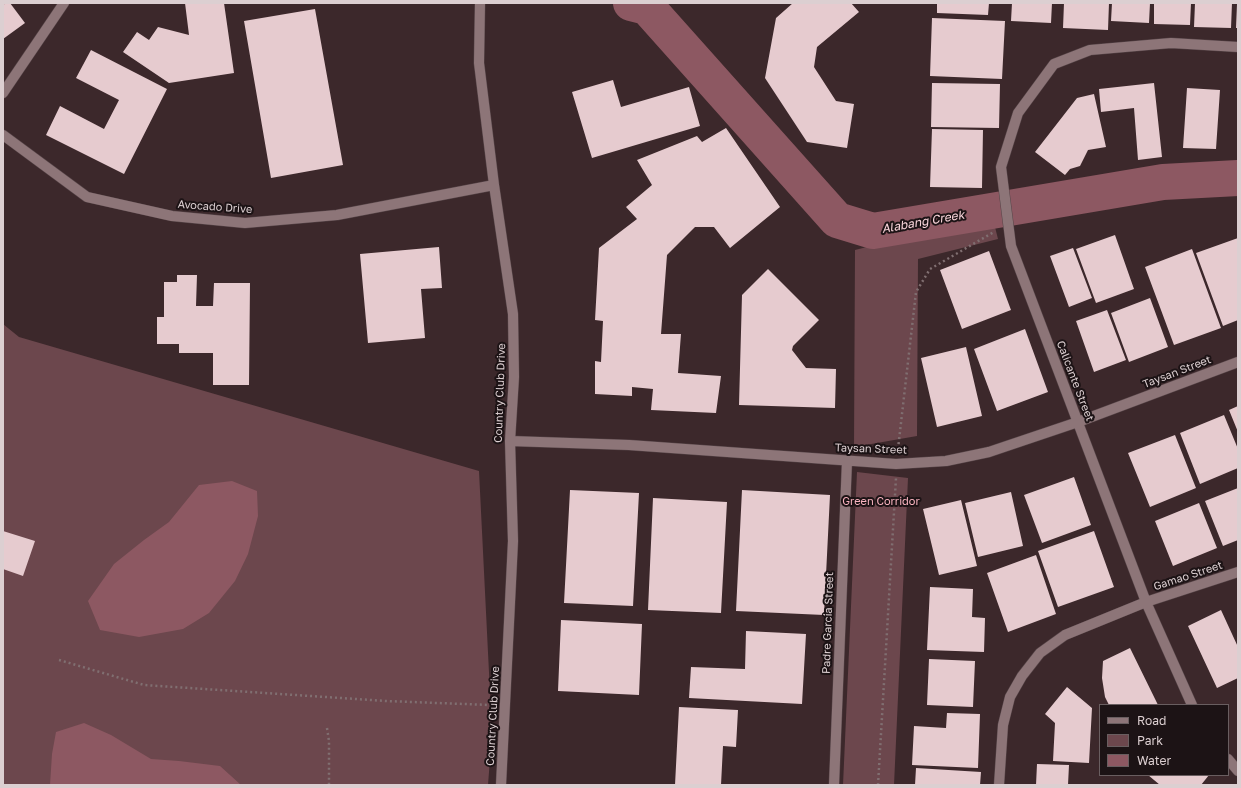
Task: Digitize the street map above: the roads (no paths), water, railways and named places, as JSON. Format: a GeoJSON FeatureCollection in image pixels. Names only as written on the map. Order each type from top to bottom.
{"type":"FeatureCollection","features":[{"type":"Feature","properties":{"kind":"street"},"geometry":{"type":"LineString","coordinates":[[3,93],[64,3]]}},
{"type":"Feature","properties":{"kind":"street","name":"Country Club Drive"},"geometry":{"type":"LineString","coordinates":[[480,3],[479,63],[494,185],[514,314],[514,377],[510,441],[513,541],[501,785]]}},
{"type":"Feature","properties":{"kind":"street","name":"Calicante Street"},"geometry":{"type":"LineString","coordinates":[[1192,704],[1146,602],[1011,246],[1002,167],[1018,113],[1054,64],[1090,50],[1171,43],[1238,47]]}},
{"type":"Feature","properties":{"kind":"street","name":"Avocado Drive"},"geometry":{"type":"LineString","coordinates":[[3,134],[87,197],[172,216],[245,223],[338,215],[494,185]]}},
{"type":"Feature","properties":{"kind":"street","name":"Taysan Street"},"geometry":{"type":"LineString","coordinates":[[510,441],[629,445],[896,464],[946,460],[988,452],[1078,422],[1238,362]]}},
{"type":"Feature","properties":{"kind":"street","name":"Padre Garcia Street"},"geometry":{"type":"LineString","coordinates":[[834,785],[847,461]]}},
{"type":"Feature","properties":{"kind":"street","name":"Gamao Street"},"geometry":{"type":"LineString","coordinates":[[1000,785],[1003,725],[1010,696],[1022,676],[1040,653],[1065,635],[1146,602],[1238,572]]}},
{"type":"Feature","properties":{"kind":"street"},"geometry":{"type":"LineString","coordinates":[[1229,759],[1238,771]]}},
{"type":"Feature","properties":{"kind":"water"},"geometry":{"type":"Polygon","coordinates":[[[232,481],[257,491],[258,516],[248,554],[235,581],[209,613],[183,629],[139,637],[100,630],[88,601],[114,564],[169,522],[199,485],[232,481]]]}},
{"type":"Feature","properties":{"kind":"water"},"geometry":{"type":"Polygon","coordinates":[[[84,723],[111,735],[151,759],[220,766],[241,785],[50,785],[52,754],[56,732],[84,723]]]}},
{"type":"Feature","properties":{"kind":"waterway","name":"Alabang Creek"},"geometry":{"type":"LineString","coordinates":[[631,3],[647,7],[837,220],[873,231],[1163,182],[1238,178]]}},
{"type":"Feature","properties":{"kind":"park label","name":"Green Corridor"},"geometry":{"type":"Point","coordinates":[881,502]}}]}
